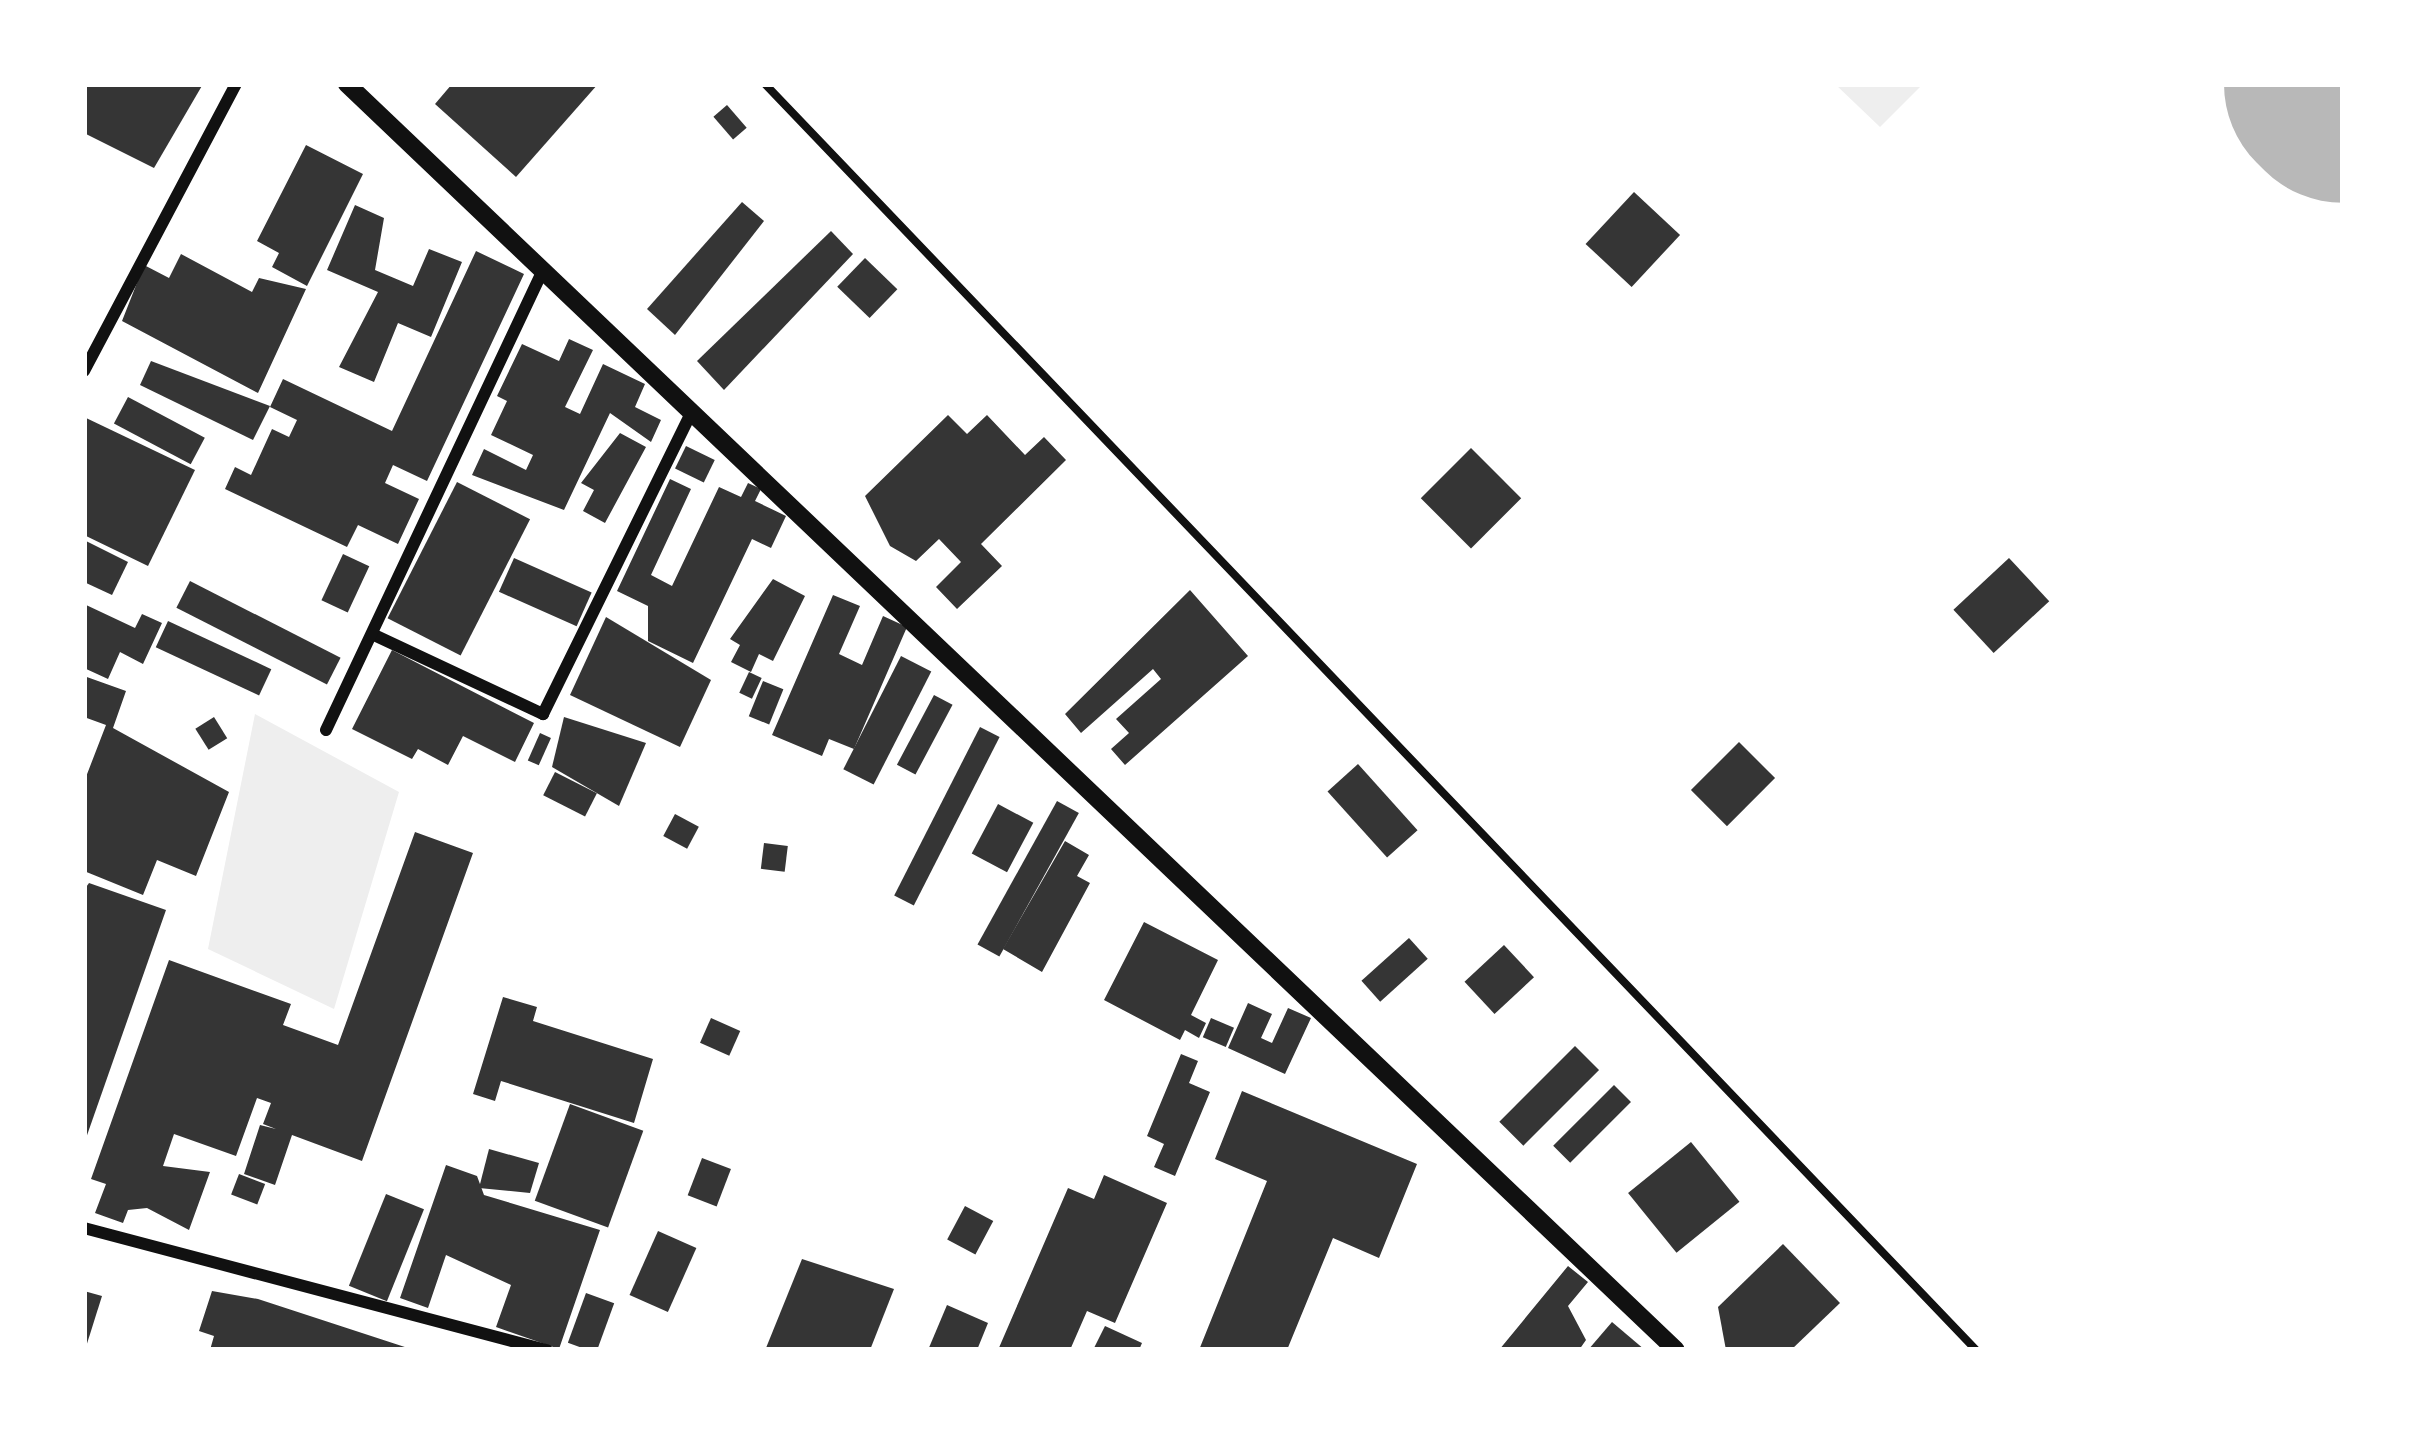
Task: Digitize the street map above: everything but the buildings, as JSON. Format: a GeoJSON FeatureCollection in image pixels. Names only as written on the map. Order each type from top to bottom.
{"type":"FeatureCollection","features":[{"type":"Feature","properties":{"kind":"street"},"geometry":{"type":"LineString","coordinates":[[84,371],[236,84]]}},
{"type":"Feature","properties":{"kind":"street"},"geometry":{"type":"LineString","coordinates":[[346,84],[1676,1350]]}},
{"type":"Feature","properties":{"kind":"street"},"geometry":{"type":"LineString","coordinates":[[326,730],[543,270]]}},
{"type":"Feature","properties":{"kind":"street"},"geometry":{"type":"LineString","coordinates":[[371,634],[543,714],[692,410]]}},
{"type":"Feature","properties":{"kind":"street"},"geometry":{"type":"LineString","coordinates":[[84,1228],[547,1350]]}},
{"type":"Feature","properties":{"kind":"lane"},"geometry":{"type":"LineString","coordinates":[[765,84],[1976,1350]]}},
{"type":"Feature","properties":{"kind":"shaded area"},"geometry":{"type":"Polygon","coordinates":[[[1835,84],[1923,84],[1880,127],[1835,84]]]}},
{"type":"Feature","properties":{"kind":"shaded area"},"geometry":{"type":"Polygon","coordinates":[[[255,714],[399,792],[334,1009],[208,949],[255,714]]]}},
{"type":"Feature","properties":{"kind":"runway"},"geometry":{"type":"LineString","coordinates":[[2335,84],[2343,92]]}}]}
